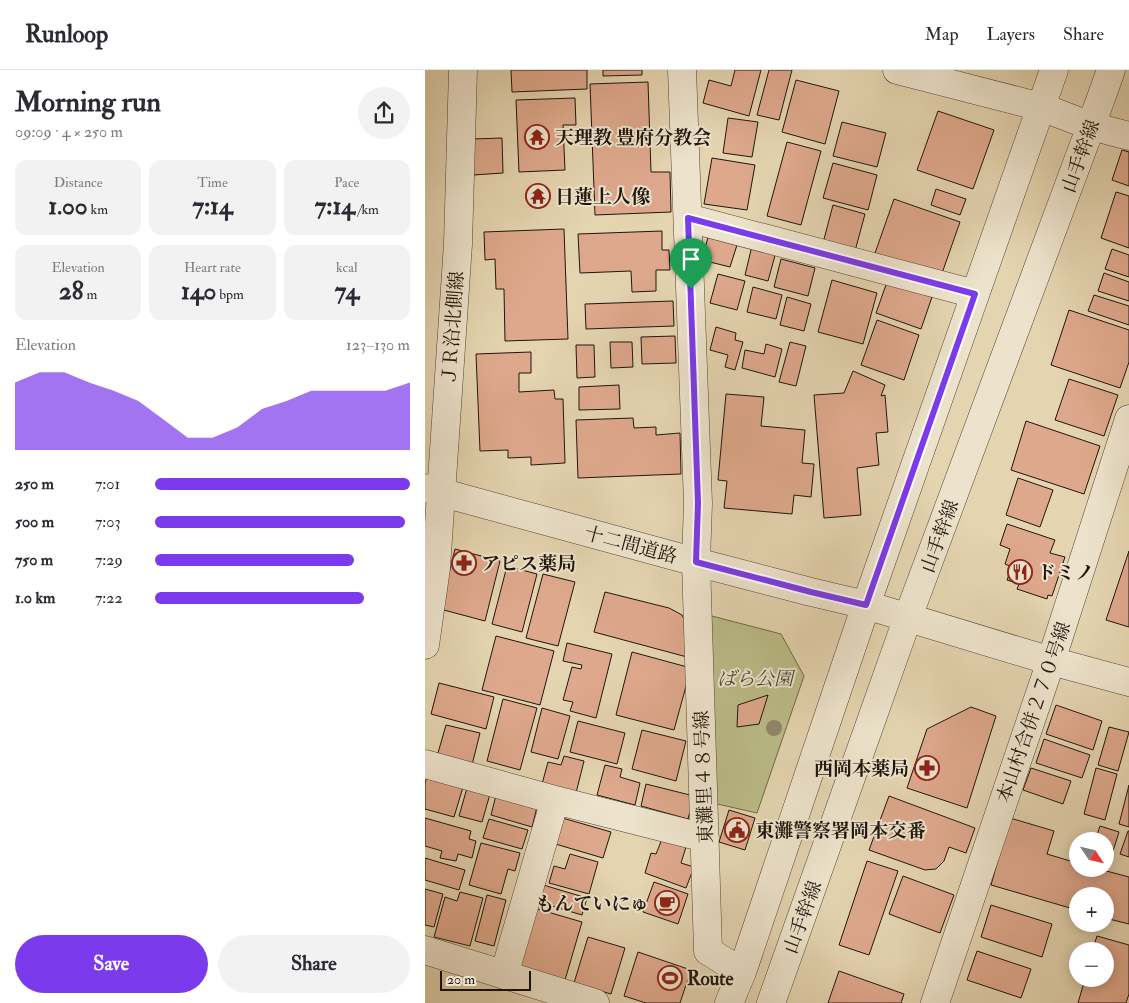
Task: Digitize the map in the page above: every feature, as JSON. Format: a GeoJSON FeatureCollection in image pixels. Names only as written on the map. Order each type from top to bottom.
{"type":"FeatureCollection","features":[{"type":"Feature","properties":{"kind":"street","name":"ＪＲ沿北側線"},"geometry":{"type":"LineString","coordinates":[[425,645],[436,568],[430,496],[458,244],[463,70]]}},
{"type":"Feature","properties":{"kind":"street","name":"東灘里４８号線"},"geometry":{"type":"LineString","coordinates":[[682,70],[698,503],[696,562],[708,951],[742,972]]}},
{"type":"Feature","properties":{"kind":"street"},"geometry":{"type":"LineString","coordinates":[[897,70],[1041,107],[1091,126],[1129,136]]}},
{"type":"Feature","properties":{"kind":"street","name":"山手幹線"},"geometry":{"type":"LineString","coordinates":[[729,1003],[742,972],[866,605],[1054,70]]}},
{"type":"Feature","properties":{"kind":"street","name":"山手幹線"},"geometry":{"type":"LineString","coordinates":[[771,1003],[908,617],[1111,70]]}},
{"type":"Feature","properties":{"kind":"street"},"geometry":{"type":"LineString","coordinates":[[688,218],[975,294]]}},
{"type":"Feature","properties":{"kind":"street","name":"本山村合併２７０号線"},"geometry":{"type":"LineString","coordinates":[[935,1003],[1051,661],[1129,419]]}},
{"type":"Feature","properties":{"kind":"street"},"geometry":{"type":"LineString","coordinates":[[425,457],[430,496]]}},
{"type":"Feature","properties":{"kind":"street","name":"十二間道路"},"geometry":{"type":"LineString","coordinates":[[430,496],[866,605],[1051,661],[1129,682]]}},
{"type":"Feature","properties":{"kind":"street"},"geometry":{"type":"LineString","coordinates":[[425,764],[555,800],[705,838]]}},
{"type":"Feature","properties":{"kind":"street"},"geometry":{"type":"LineString","coordinates":[[504,975],[555,800]]}},
{"type":"Feature","properties":{"kind":"street"},"geometry":{"type":"LineString","coordinates":[[425,950],[595,1003]]}},
{"type":"Feature","properties":{"kind":"green space","name":"ばら公園"},"geometry":{"type":"Polygon","coordinates":[[[708,615],[781,634],[804,676],[757,813],[713,803],[708,615]]]}},
{"type":"Feature","properties":{"kind":"building"},"geometry":{"type":"Polygon","coordinates":[[[511,70],[587,70],[587,89],[512,92],[511,70]]]}},
{"type":"Feature","properties":{"kind":"building"},"geometry":{"type":"Polygon","coordinates":[[[603,70],[642,70],[642,75],[603,76],[603,70]]]}},
{"type":"Feature","properties":{"kind":"building"},"geometry":{"type":"Polygon","coordinates":[[[735,70],[761,70],[749,116],[703,103],[709,80],[731,86],[735,70]]]}},
{"type":"Feature","properties":{"kind":"building"},"geometry":{"type":"Polygon","coordinates":[[[769,70],[792,70],[779,120],[757,115],[769,70]]]}},
{"type":"Feature","properties":{"kind":"building"},"geometry":{"type":"Polygon","coordinates":[[[796,80],[839,91],[825,144],[782,132],[796,80]]]}},
{"type":"Feature","properties":{"kind":"building"},"geometry":{"type":"Polygon","coordinates":[[[648,82],[651,172],[670,172],[671,212],[595,215],[590,84],[648,82]]]}},
{"type":"Feature","properties":{"kind":"building"},"geometry":{"type":"Polygon","coordinates":[[[575,98],[576,125],[563,125],[565,170],[519,172],[516,100],[575,98]]]}},
{"type":"Feature","properties":{"kind":"building"},"geometry":{"type":"Polygon","coordinates":[[[938,111],[994,130],[973,189],[917,170],[938,111]]]}},
{"type":"Feature","properties":{"kind":"building"},"geometry":{"type":"Polygon","coordinates":[[[728,118],[758,122],[752,157],[723,153],[728,118]]]}},
{"type":"Feature","properties":{"kind":"building"},"geometry":{"type":"Polygon","coordinates":[[[842,122],[886,133],[877,167],[833,156],[842,122]]]}},
{"type":"Feature","properties":{"kind":"building"},"geometry":{"type":"Polygon","coordinates":[[[502,138],[503,173],[473,175],[472,139],[502,138]]]}},
{"type":"Feature","properties":{"kind":"building"},"geometry":{"type":"Polygon","coordinates":[[[787,142],[821,151],[801,225],[767,216],[787,142]]]}},
{"type":"Feature","properties":{"kind":"building"},"geometry":{"type":"Polygon","coordinates":[[[1122,150],[1129,152],[1129,186],[1112,180],[1122,150]]]}},
{"type":"Feature","properties":{"kind":"building"},"geometry":{"type":"Polygon","coordinates":[[[712,158],[755,165],[747,210],[704,204],[712,158]]]}},
{"type":"Feature","properties":{"kind":"building"},"geometry":{"type":"Polygon","coordinates":[[[833,163],[877,175],[868,210],[823,198],[833,163]]]}},
{"type":"Feature","properties":{"kind":"building"},"geometry":{"type":"Polygon","coordinates":[[[936,189],[966,199],[960,215],[931,205],[936,189]]]}},
{"type":"Feature","properties":{"kind":"building"},"geometry":{"type":"Polygon","coordinates":[[[1116,192],[1129,196],[1129,248],[1101,238],[1116,192]]]}},
{"type":"Feature","properties":{"kind":"building"},"geometry":{"type":"Polygon","coordinates":[[[894,199],[960,222],[940,279],[874,256],[894,199]]]}},
{"type":"Feature","properties":{"kind":"building"},"geometry":{"type":"Polygon","coordinates":[[[833,205],[865,214],[855,251],[823,243],[833,205]]]}},
{"type":"Feature","properties":{"kind":"building"},"geometry":{"type":"Polygon","coordinates":[[[564,229],[568,339],[505,341],[504,289],[496,289],[495,259],[485,260],[484,232],[564,229]]]}},
{"type":"Feature","properties":{"kind":"building"},"geometry":{"type":"Polygon","coordinates":[[[662,231],[662,250],[669,250],[670,270],[656,270],[656,291],[632,292],[631,271],[580,273],[578,234],[662,231]]]}},
{"type":"Feature","properties":{"kind":"building"},"geometry":{"type":"Polygon","coordinates":[[[708,237],[737,245],[730,267],[702,260],[708,237]]]}},
{"type":"Feature","properties":{"kind":"building"},"geometry":{"type":"Polygon","coordinates":[[[752,246],[776,252],[768,281],[745,275],[752,246]]]}},
{"type":"Feature","properties":{"kind":"building"},"geometry":{"type":"Polygon","coordinates":[[[1112,249],[1129,255],[1129,277],[1105,269],[1112,249]]]}},
{"type":"Feature","properties":{"kind":"building"},"geometry":{"type":"Polygon","coordinates":[[[781,259],[815,268],[808,296],[774,287],[781,259]]]}},
{"type":"Feature","properties":{"kind":"building"},"geometry":{"type":"Polygon","coordinates":[[[1104,273],[1129,282],[1129,301],[1098,291],[1104,273]]]}},
{"type":"Feature","properties":{"kind":"building"},"geometry":{"type":"Polygon","coordinates":[[[718,274],[745,281],[737,310],[710,303],[718,274]]]}},
{"type":"Feature","properties":{"kind":"building"},"geometry":{"type":"Polygon","coordinates":[[[832,280],[877,293],[863,344],[818,332],[832,280]]]}},
{"type":"Feature","properties":{"kind":"building"},"geometry":{"type":"Polygon","coordinates":[[[887,282],[932,297],[921,329],[876,313],[887,282]]]}},
{"type":"Feature","properties":{"kind":"building"},"geometry":{"type":"Polygon","coordinates":[[[753,287],[782,295],[776,319],[747,312],[753,287]]]}},
{"type":"Feature","properties":{"kind":"building"},"geometry":{"type":"Polygon","coordinates":[[[1094,295],[1129,306],[1129,325],[1088,311],[1094,295]]]}},
{"type":"Feature","properties":{"kind":"building"},"geometry":{"type":"Polygon","coordinates":[[[787,297],[811,304],[804,331],[780,325],[787,297]]]}},
{"type":"Feature","properties":{"kind":"building"},"geometry":{"type":"Polygon","coordinates":[[[673,301],[674,326],[586,329],[585,304],[673,301]]]}},
{"type":"Feature","properties":{"kind":"building"},"geometry":{"type":"Polygon","coordinates":[[[1069,310],[1129,330],[1129,362],[1120,388],[1051,365],[1069,310]]]}},
{"type":"Feature","properties":{"kind":"building"},"geometry":{"type":"Polygon","coordinates":[[[877,320],[919,335],[904,380],[861,365],[877,320]]]}},
{"type":"Feature","properties":{"kind":"building"},"geometry":{"type":"Polygon","coordinates":[[[716,327],[736,333],[735,340],[743,342],[735,370],[725,367],[728,355],[710,350],[716,327]]]}},
{"type":"Feature","properties":{"kind":"building"},"geometry":{"type":"Polygon","coordinates":[[[675,336],[676,363],[642,364],[641,337],[675,336]]]}},
{"type":"Feature","properties":{"kind":"building"},"geometry":{"type":"Polygon","coordinates":[[[610,342],[632,342],[633,367],[611,368],[610,342]]]}},
{"type":"Feature","properties":{"kind":"building"},"geometry":{"type":"Polygon","coordinates":[[[790,342],[806,346],[796,386],[779,382],[790,342]]]}},
{"type":"Feature","properties":{"kind":"building"},"geometry":{"type":"Polygon","coordinates":[[[766,344],[782,349],[775,377],[742,368],[745,350],[764,354],[766,344]]]}},
{"type":"Feature","properties":{"kind":"building"},"geometry":{"type":"Polygon","coordinates":[[[576,345],[594,345],[595,377],[577,378],[576,345]]]}},
{"type":"Feature","properties":{"kind":"building"},"geometry":{"type":"Polygon","coordinates":[[[531,352],[531,373],[519,373],[519,392],[554,390],[555,399],[563,399],[565,463],[531,465],[531,457],[508,458],[508,450],[480,451],[476,354],[531,352]]]}},
{"type":"Feature","properties":{"kind":"building"},"geometry":{"type":"Polygon","coordinates":[[[853,371],[885,385],[881,396],[885,395],[888,432],[876,433],[879,465],[857,468],[861,515],[824,518],[814,395],[844,393],[853,371]]]}},
{"type":"Feature","properties":{"kind":"building"},"geometry":{"type":"Polygon","coordinates":[[[1069,379],[1118,395],[1104,436],[1055,420],[1069,379]]]}},
{"type":"Feature","properties":{"kind":"building"},"geometry":{"type":"Polygon","coordinates":[[[619,385],[620,409],[579,410],[579,387],[619,385]]]}},
{"type":"Feature","properties":{"kind":"building"},"geometry":{"type":"Polygon","coordinates":[[[726,394],[764,397],[761,426],[805,430],[802,463],[814,464],[811,497],[794,495],[792,514],[724,508],[727,481],[718,480],[726,394]]]}},
{"type":"Feature","properties":{"kind":"building"},"geometry":{"type":"Polygon","coordinates":[[[633,418],[634,428],[656,427],[656,435],[680,433],[681,474],[578,478],[576,420],[633,418]]]}},
{"type":"Feature","properties":{"kind":"building"},"geometry":{"type":"Polygon","coordinates":[[[1026,421],[1100,446],[1084,494],[1011,470],[1026,421]]]}},
{"type":"Feature","properties":{"kind":"building"},"geometry":{"type":"Polygon","coordinates":[[[1018,478],[1053,490],[1040,527],[1006,515],[1018,478]]]}},
{"type":"Feature","properties":{"kind":"building"},"geometry":{"type":"Polygon","coordinates":[[[1007,524],[1055,540],[1050,553],[1065,557],[1052,596],[1048,595],[1047,599],[1017,589],[1019,584],[1007,580],[1012,567],[1005,564],[1010,549],[1000,545],[1007,524]]]}},
{"type":"Feature","properties":{"kind":"building"},"geometry":{"type":"Polygon","coordinates":[[[455,549],[500,561],[485,621],[440,609],[455,549]]]}},
{"type":"Feature","properties":{"kind":"building"},"geometry":{"type":"Polygon","coordinates":[[[1129,551],[1129,627],[1106,620],[1129,551]]]}},
{"type":"Feature","properties":{"kind":"building"},"geometry":{"type":"Polygon","coordinates":[[[507,566],[537,574],[522,632],[492,624],[507,566]]]}},
{"type":"Feature","properties":{"kind":"building"},"geometry":{"type":"Polygon","coordinates":[[[543,574],[575,582],[558,646],[526,638],[543,574]]]}},
{"type":"Feature","properties":{"kind":"building"},"geometry":{"type":"Polygon","coordinates":[[[605,592],[669,608],[682,615],[685,621],[687,657],[594,632],[605,592]]]}},
{"type":"Feature","properties":{"kind":"building"},"geometry":{"type":"Polygon","coordinates":[[[496,636],[554,651],[540,705],[482,690],[496,636]]]}},
{"type":"Feature","properties":{"kind":"building"},"geometry":{"type":"Polygon","coordinates":[[[567,643],[612,654],[596,718],[570,711],[573,702],[563,700],[572,667],[581,669],[582,665],[563,661],[567,643]]]}},
{"type":"Feature","properties":{"kind":"building"},"geometry":{"type":"Polygon","coordinates":[[[632,652],[691,668],[674,730],[616,715],[632,652]]]}},
{"type":"Feature","properties":{"kind":"building"},"geometry":{"type":"Polygon","coordinates":[[[439,683],[494,697],[486,729],[431,714],[439,683]]]}},
{"type":"Feature","properties":{"kind":"building"},"geometry":{"type":"Polygon","coordinates":[[[768,695],[759,724],[737,727],[738,705],[768,695]]]}},
{"type":"Feature","properties":{"kind":"building"},"geometry":{"type":"Polygon","coordinates":[[[503,699],[537,708],[520,770],[487,761],[503,699]]]}},
{"type":"Feature","properties":{"kind":"building"},"geometry":{"type":"Polygon","coordinates":[[[1056,705],[1102,721],[1093,750],[1046,734],[1056,705]]]}},
{"type":"Feature","properties":{"kind":"building"},"geometry":{"type":"Polygon","coordinates":[[[971,707],[996,716],[967,808],[907,788],[927,729],[971,707]]]}},
{"type":"Feature","properties":{"kind":"building"},"geometry":{"type":"Polygon","coordinates":[[[542,708],[570,716],[558,759],[531,752],[542,708]]]}},
{"type":"Feature","properties":{"kind":"building"},"geometry":{"type":"Polygon","coordinates":[[[578,721],[625,733],[617,764],[570,752],[578,721]]]}},
{"type":"Feature","properties":{"kind":"building"},"geometry":{"type":"Polygon","coordinates":[[[446,725],[480,733],[471,769],[436,760],[446,725]]]}},
{"type":"Feature","properties":{"kind":"building"},"geometry":{"type":"Polygon","coordinates":[[[1109,727],[1129,732],[1118,771],[1098,765],[1109,727]]]}},
{"type":"Feature","properties":{"kind":"building"},"geometry":{"type":"Polygon","coordinates":[[[642,730],[686,741],[676,781],[632,769],[642,730]]]}},
{"type":"Feature","properties":{"kind":"building"},"geometry":{"type":"Polygon","coordinates":[[[1044,739],[1090,755],[1082,778],[1036,763],[1044,739]]]}},
{"type":"Feature","properties":{"kind":"building"},"geometry":{"type":"Polygon","coordinates":[[[564,756],[584,761],[576,793],[542,784],[548,762],[561,765],[564,756]]]}},
{"type":"Feature","properties":{"kind":"building"},"geometry":{"type":"Polygon","coordinates":[[[605,765],[622,769],[620,777],[640,783],[635,805],[597,795],[605,765]]]}},
{"type":"Feature","properties":{"kind":"building"},"geometry":{"type":"Polygon","coordinates":[[[1031,768],[1071,781],[1063,804],[1023,790],[1031,768]]]}},
{"type":"Feature","properties":{"kind":"building"},"geometry":{"type":"Polygon","coordinates":[[[1096,768],[1117,774],[1105,820],[1084,814],[1096,768]]]}},
{"type":"Feature","properties":{"kind":"building"},"geometry":{"type":"Polygon","coordinates":[[[427,777],[463,787],[454,817],[425,809],[425,783],[427,777]]]}},
{"type":"Feature","properties":{"kind":"building"},"geometry":{"type":"Polygon","coordinates":[[[646,784],[694,796],[688,819],[641,806],[646,784]]]}},
{"type":"Feature","properties":{"kind":"building"},"geometry":{"type":"Polygon","coordinates":[[[1129,785],[1129,827],[1119,824],[1129,785]]]}},
{"type":"Feature","properties":{"kind":"building"},"geometry":{"type":"Polygon","coordinates":[[[467,788],[490,794],[482,822],[459,816],[467,788]]]}},
{"type":"Feature","properties":{"kind":"building"},"geometry":{"type":"Polygon","coordinates":[[[496,795],[537,807],[532,827],[491,815],[496,795]]]}},
{"type":"Feature","properties":{"kind":"building"},"geometry":{"type":"Polygon","coordinates":[[[889,796],[975,828],[966,853],[949,847],[944,861],[936,869],[925,870],[869,850],[889,796]]]}},
{"type":"Feature","properties":{"kind":"building","name":"東灘警察署岡本交番"},"geometry":{"type":"Polygon","coordinates":[[[729,810],[755,818],[745,850],[719,842],[729,810]]]}},
{"type":"Feature","properties":{"kind":"building"},"geometry":{"type":"Polygon","coordinates":[[[559,817],[611,832],[603,858],[552,843],[559,817]]]}},
{"type":"Feature","properties":{"kind":"building"},"geometry":{"type":"Polygon","coordinates":[[[425,818],[471,831],[469,839],[476,841],[472,858],[458,854],[456,861],[440,858],[442,851],[425,846],[425,818]]]}},
{"type":"Feature","properties":{"kind":"building"},"geometry":{"type":"Polygon","coordinates":[[[1010,818],[1054,831],[1047,854],[1069,861],[1069,878],[1114,878],[1114,873],[1129,877],[1129,924],[1114,920],[1114,887],[1069,887],[1069,908],[991,885],[1010,818]]]}},
{"type":"Feature","properties":{"kind":"building"},"geometry":{"type":"Polygon","coordinates":[[[489,819],[528,830],[522,849],[483,838],[489,819]]]}},
{"type":"Feature","properties":{"kind":"building"},"geometry":{"type":"Polygon","coordinates":[[[1100,826],[1119,832],[1114,848],[1114,832],[1098,832],[1100,826]]]}},
{"type":"Feature","properties":{"kind":"building"},"geometry":{"type":"Polygon","coordinates":[[[1129,831],[1129,857],[1120,854],[1129,831]]]}},
{"type":"Feature","properties":{"kind":"building"},"geometry":{"type":"Polygon","coordinates":[[[662,839],[686,847],[681,863],[694,867],[686,888],[645,873],[651,853],[656,854],[662,839]]]}},
{"type":"Feature","properties":{"kind":"building"},"geometry":{"type":"Polygon","coordinates":[[[481,843],[520,853],[515,871],[508,869],[501,894],[469,885],[481,843]]]}},
{"type":"Feature","properties":{"kind":"building"},"geometry":{"type":"Polygon","coordinates":[[[570,854],[598,862],[589,894],[549,883],[554,866],[565,869],[570,854]]]}},
{"type":"Feature","properties":{"kind":"building"},"geometry":{"type":"Polygon","coordinates":[[[425,858],[465,870],[459,890],[425,880],[425,858]]]}},
{"type":"Feature","properties":{"kind":"building"},"geometry":{"type":"Polygon","coordinates":[[[867,861],[898,871],[869,955],[839,945],[867,861]]]}},
{"type":"Feature","properties":{"kind":"building"},"geometry":{"type":"Polygon","coordinates":[[[903,876],[954,895],[940,933],[889,914],[903,876]]]}},
{"type":"Feature","properties":{"kind":"building"},"geometry":{"type":"Polygon","coordinates":[[[654,882],[688,894],[678,924],[643,912],[654,882]]]}},
{"type":"Feature","properties":{"kind":"building"},"geometry":{"type":"Polygon","coordinates":[[[540,884],[587,898],[582,915],[535,901],[540,884]]]}},
{"type":"Feature","properties":{"kind":"building"},"geometry":{"type":"Polygon","coordinates":[[[425,889],[443,894],[434,927],[425,925],[425,889]]]}},
{"type":"Feature","properties":{"kind":"building"},"geometry":{"type":"Polygon","coordinates":[[[460,892],[483,898],[470,946],[434,937],[445,897],[457,901],[460,892]]]}},
{"type":"Feature","properties":{"kind":"building"},"geometry":{"type":"Polygon","coordinates":[[[487,895],[506,900],[494,946],[475,941],[487,895]]]}},
{"type":"Feature","properties":{"kind":"building"},"geometry":{"type":"Polygon","coordinates":[[[991,905],[1052,924],[1042,957],[981,937],[991,905]]]}},
{"type":"Feature","properties":{"kind":"building"},"geometry":{"type":"Polygon","coordinates":[[[534,908],[582,922],[565,980],[517,966],[534,908]]]}},
{"type":"Feature","properties":{"kind":"building"},"geometry":{"type":"Polygon","coordinates":[[[1097,936],[1129,945],[1129,994],[1126,1003],[1078,1003],[1083,987],[1114,987],[1114,942],[1095,942],[1097,936]]]}},
{"type":"Feature","properties":{"kind":"building"},"geometry":{"type":"Polygon","coordinates":[[[588,937],[625,948],[611,994],[574,983],[588,937]]]}},
{"type":"Feature","properties":{"kind":"building"},"geometry":{"type":"Polygon","coordinates":[[[977,951],[1031,969],[1021,998],[967,980],[977,951]]]}},
{"type":"Feature","properties":{"kind":"building"},"geometry":{"type":"Polygon","coordinates":[[[638,952],[691,970],[680,1003],[646,1003],[624,996],[638,952]]]}},
{"type":"Feature","properties":{"kind":"building"},"geometry":{"type":"Polygon","coordinates":[[[839,971],[904,994],[901,1003],[828,1003],[839,971]]]}},
{"type":"Feature","properties":{"kind":"place","name":"天理教 豊府分教会"},"geometry":{"type":"Point","coordinates":[537,137]}},
{"type":"Feature","properties":{"kind":"place","name":"日蓮上人像"},"geometry":{"type":"Point","coordinates":[538,196]}},
{"type":"Feature","properties":{"kind":"place","name":"アピス薬局"},"geometry":{"type":"Point","coordinates":[464,563]}},
{"type":"Feature","properties":{"kind":"place","name":"ドミノ"},"geometry":{"type":"Point","coordinates":[1020,572]}},
{"type":"Feature","properties":{"kind":"place","name":"西岡本薬局"},"geometry":{"type":"Point","coordinates":[927,768]}},
{"type":"Feature","properties":{"kind":"place","name":"東灘警察署岡本交番"},"geometry":{"type":"Point","coordinates":[737,830]}},
{"type":"Feature","properties":{"kind":"place","name":"もんていにゅ"},"geometry":{"type":"Point","coordinates":[667,903]}},
{"type":"Feature","properties":{"kind":"place","name":"Route"},"geometry":{"type":"Point","coordinates":[670,978]}},
{"type":"Feature","properties":{"kind":"route"},"geometry":{"type":"LineString","coordinates":[[688,218],[975,294],[866,605],[696,562],[698,503],[691,289],[688,218]]}}]}
